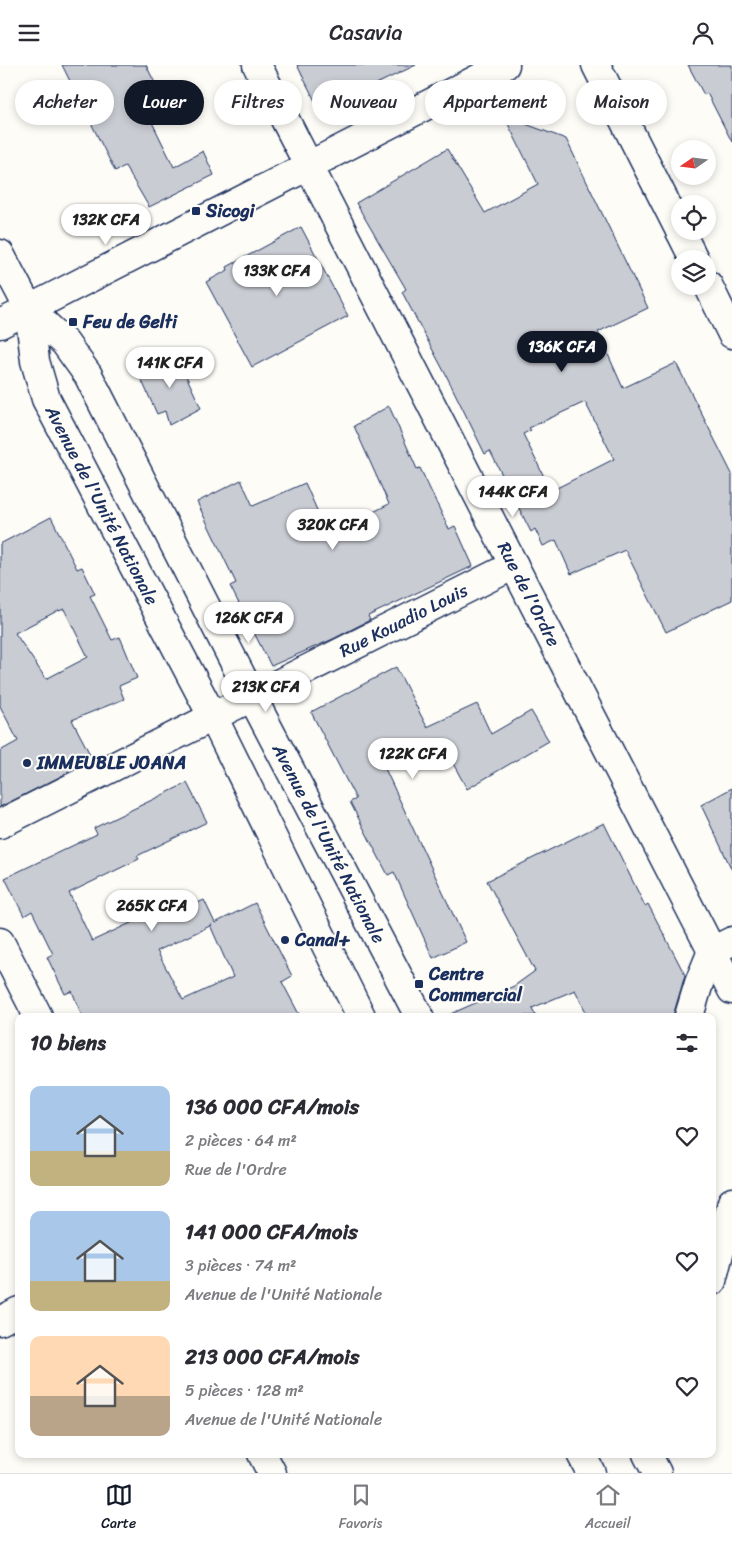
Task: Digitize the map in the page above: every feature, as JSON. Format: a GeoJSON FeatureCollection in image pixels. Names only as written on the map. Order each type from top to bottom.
{"type":"FeatureCollection","features":[{"type":"Feature","properties":{"kind":"street","name":"Rue de l'Ordre"},"geometry":{"type":"LineString","coordinates":[[257,65],[514,565],[722,946],[732,990]]}},
{"type":"Feature","properties":{"kind":"street"},"geometry":{"type":"LineString","coordinates":[[0,324],[505,65]]}},
{"type":"Feature","properties":{"kind":"street"},"geometry":{"type":"LineString","coordinates":[[596,65],[671,213]]}},
{"type":"Feature","properties":{"kind":"street","name":"Avenue de l'Unité Nationale"},"geometry":{"type":"LineString","coordinates":[[0,254],[29,309],[65,343],[88,375],[252,697],[417,1013]]}},
{"type":"Feature","properties":{"kind":"street"},"geometry":{"type":"LineString","coordinates":[[713,295],[732,334]]}},
{"type":"Feature","properties":{"kind":"street","name":"Avenue de l'Unité Nationale"},"geometry":{"type":"LineString","coordinates":[[29,309],[35,361],[46,399],[212,717],[360,1013]]}},
{"type":"Feature","properties":{"kind":"street","name":"Rue Kouadio Louis"},"geometry":{"type":"LineString","coordinates":[[0,824],[514,565]]}},
{"type":"Feature","properties":{"kind":"street"},"geometry":{"type":"LineString","coordinates":[[0,942],[36,1013]]}},
{"type":"Feature","properties":{"kind":"street"},"geometry":{"type":"LineString","coordinates":[[690,1013],[698,983],[722,946]]}},
{"type":"Feature","properties":{"kind":"street"},"geometry":{"type":"LineString","coordinates":[[716,1265],[732,1202]]}},
{"type":"Feature","properties":{"kind":"street"},"geometry":{"type":"LineString","coordinates":[[0,1321],[15,1313]]}},
{"type":"Feature","properties":{"kind":"street"},"geometry":{"type":"LineString","coordinates":[[264,1458],[272,1473]]}},
{"type":"Feature","properties":{"kind":"street"},"geometry":{"type":"LineString","coordinates":[[583,1458],[591,1473]]}},
{"type":"Feature","properties":{"kind":"street"},"geometry":{"type":"LineString","coordinates":[[649,1458],[657,1473]]}},
{"type":"Feature","properties":{"kind":"building"},"geometry":{"type":"Polygon","coordinates":[[[62,65],[146,65],[154,80],[124,80],[124,125],[153,125],[174,167],[203,151],[214,175],[149,207],[125,166],[115,171],[92,125],[114,125],[114,80],[70,80],[62,65]]]}},
{"type":"Feature","properties":{"kind":"building"},"geometry":{"type":"Polygon","coordinates":[[[297,65],[416,65],[385,80],[312,80],[312,95],[297,65]]]}},
{"type":"Feature","properties":{"kind":"building"},"geometry":{"type":"Polygon","coordinates":[[[688,65],[732,65],[732,142],[707,93],[704,95],[688,65]]]}},
{"type":"Feature","properties":{"kind":"building"},"geometry":{"type":"Polygon","coordinates":[[[508,125],[528,125],[566,139],[648,308],[598,332],[623,388],[676,363],[732,474],[732,600],[666,632],[625,550],[571,574],[556,540],[543,546],[535,529],[531,532],[490,451],[485,454],[402,292],[406,289],[356,203],[447,149],[485,213],[538,184],[508,125]],[[585,402],[529,428],[531,430],[523,434],[551,491],[614,459],[585,402]]]}},
{"type":"Feature","properties":{"kind":"building"},"geometry":{"type":"Polygon","coordinates":[[[301,227],[348,316],[252,367],[206,282],[228,270],[227,267],[301,227]]]}},
{"type":"Feature","properties":{"kind":"building"},"geometry":{"type":"Polygon","coordinates":[[[176,354],[201,408],[169,425],[165,411],[157,414],[138,372],[176,354]]]}},
{"type":"Feature","properties":{"kind":"building"},"geometry":{"type":"Polygon","coordinates":[[[389,406],[417,469],[420,468],[449,529],[455,526],[473,566],[368,616],[370,620],[333,639],[271,666],[230,586],[236,583],[197,502],[241,480],[253,506],[305,483],[328,535],[389,504],[354,426],[389,406]]]}},
{"type":"Feature","properties":{"kind":"building"},"geometry":{"type":"Polygon","coordinates":[[[51,517],[77,569],[82,567],[95,594],[90,596],[112,640],[120,637],[137,678],[119,686],[124,699],[72,720],[93,760],[0,807],[0,751],[18,741],[0,706],[0,544],[51,517]],[[64,609],[15,633],[46,679],[88,657],[64,609]]]}},
{"type":"Feature","properties":{"kind":"building"},"geometry":{"type":"Polygon","coordinates":[[[396,667],[427,727],[477,704],[491,734],[531,711],[549,741],[467,789],[444,747],[423,758],[416,743],[381,760],[466,942],[433,958],[394,872],[388,875],[350,802],[356,799],[311,712],[396,667]]]}},
{"type":"Feature","properties":{"kind":"building"},"geometry":{"type":"Polygon","coordinates":[[[187,783],[207,822],[137,856],[139,859],[69,893],[92,941],[163,908],[168,917],[204,900],[215,923],[255,903],[292,976],[282,982],[298,1013],[81,1013],[72,991],[65,994],[47,957],[53,954],[32,911],[24,916],[5,878],[97,834],[94,828],[187,783]],[[210,926],[157,951],[183,1000],[233,977],[210,926]]]}},
{"type":"Feature","properties":{"kind":"building"},"geometry":{"type":"Polygon","coordinates":[[[732,788],[732,870],[701,805],[732,788]]]}},
{"type":"Feature","properties":{"kind":"building"},"geometry":{"type":"Polygon","coordinates":[[[604,823],[645,906],[648,904],[685,975],[674,1013],[586,1013],[575,990],[532,1008],[534,1013],[453,1013],[514,986],[535,971],[487,881],[604,823]]]}},
{"type":"Feature","properties":{"kind":"place","name":"Sicogi"},"geometry":{"type":"Point","coordinates":[196,211]}},
{"type":"Feature","properties":{"kind":"place","name":"Feu de Gelti"},"geometry":{"type":"Point","coordinates":[73,322]}},
{"type":"Feature","properties":{"kind":"place","name":"IMMEUBLE JOANA"},"geometry":{"type":"Point","coordinates":[27,763]}},
{"type":"Feature","properties":{"kind":"place","name":"Canal+"},"geometry":{"type":"Point","coordinates":[285,940]}},
{"type":"Feature","properties":{"kind":"place","name":"Centre Commercial"},"geometry":{"type":"Point","coordinates":[419,984]}}]}
